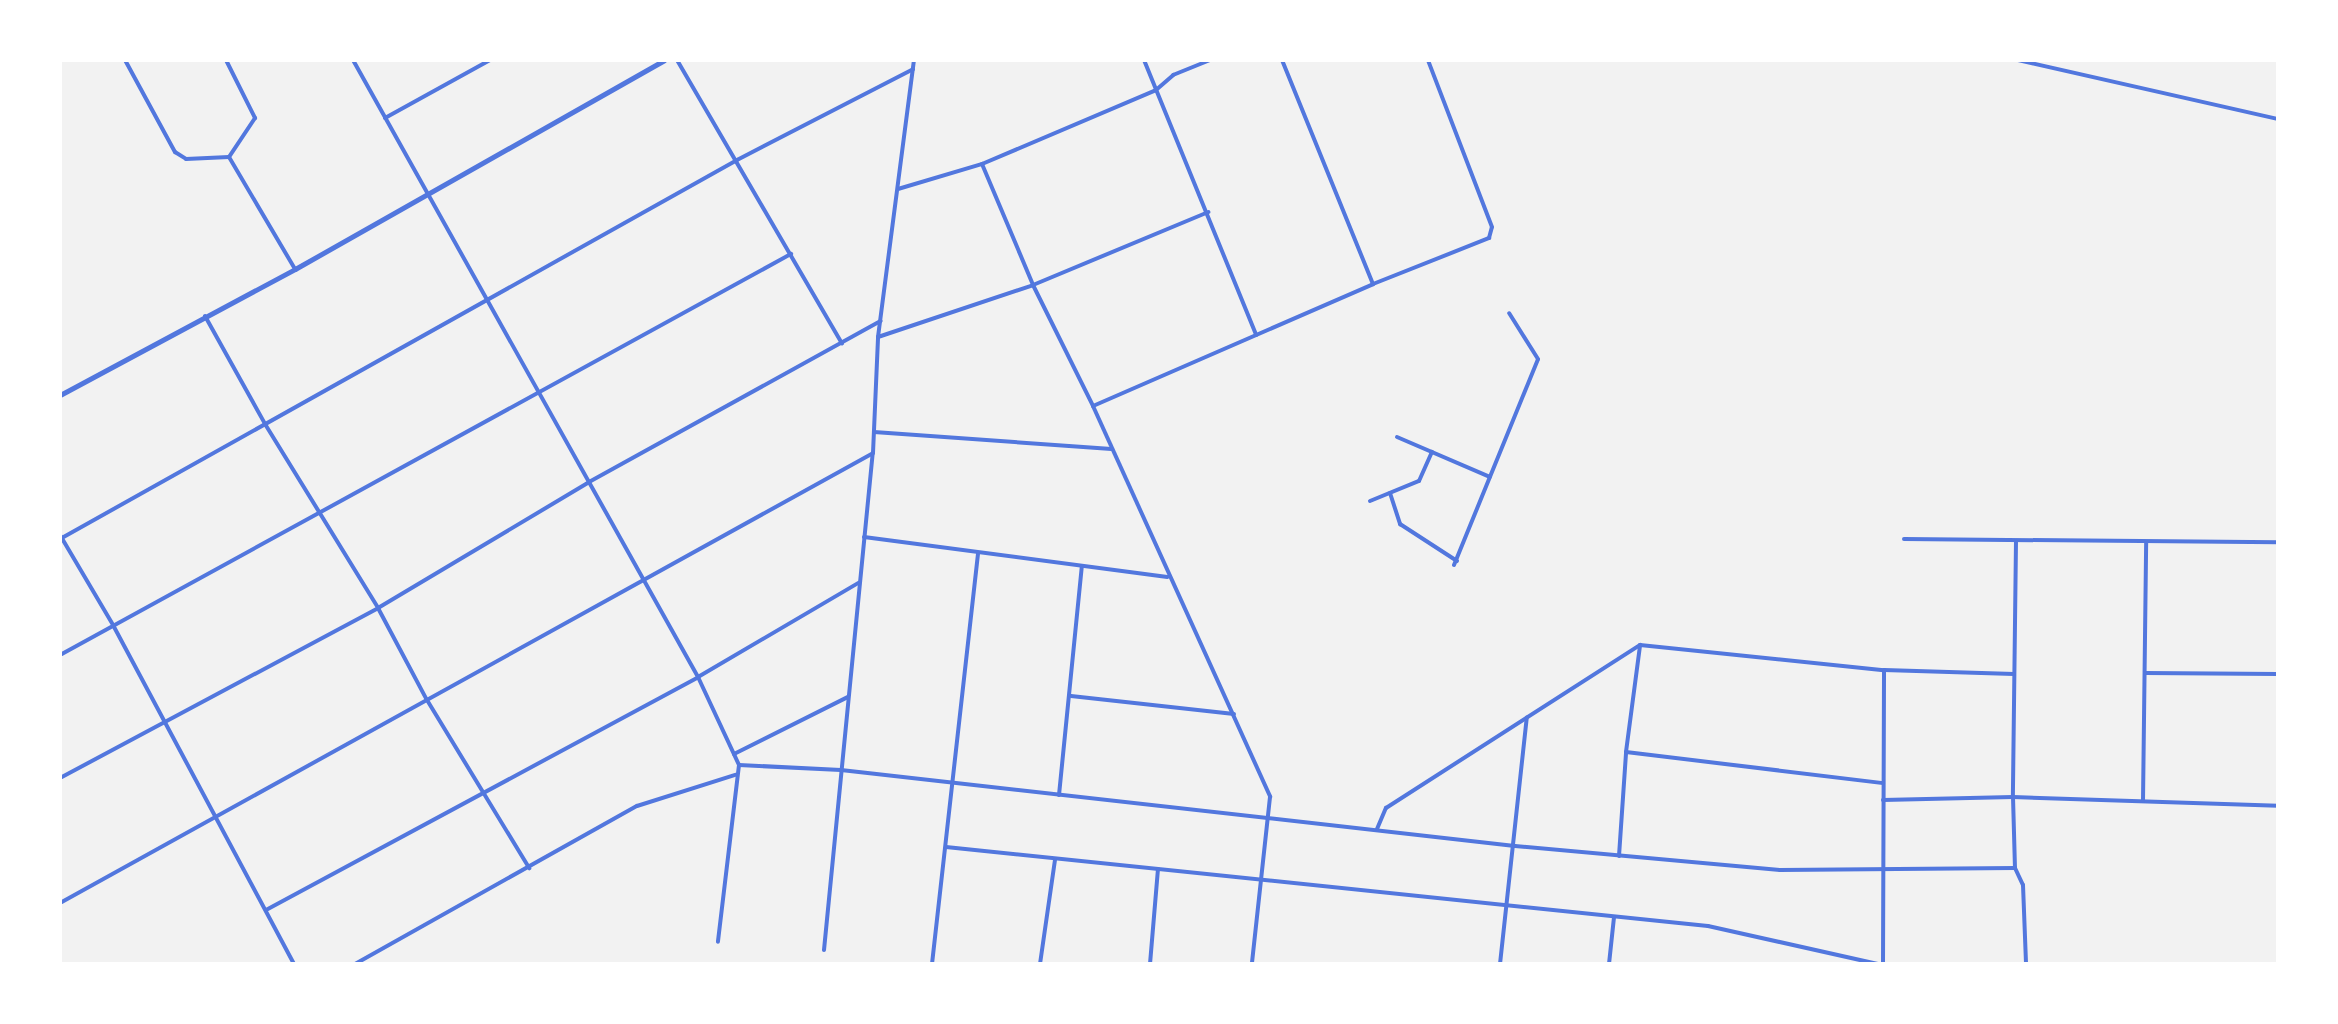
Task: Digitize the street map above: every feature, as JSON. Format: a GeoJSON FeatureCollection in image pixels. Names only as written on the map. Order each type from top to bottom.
{"type":"FeatureCollection","features":[{"type":"Feature","properties":{"kind":"street"},"geometry":{"type":"LineString","coordinates":[[125,60],[175,152],[186,159],[229,157]]}},
{"type":"Feature","properties":{"kind":"street"},"geometry":{"type":"LineString","coordinates":[[226,60],[255,118],[229,157]]}},
{"type":"Feature","properties":{"kind":"street"},"geometry":{"type":"LineString","coordinates":[[353,60],[698,677],[739,765],[735,775],[718,942]]}},
{"type":"Feature","properties":{"kind":"street"},"geometry":{"type":"LineString","coordinates":[[385,118],[490,60]]}},
{"type":"Feature","properties":{"kind":"street"},"geometry":{"type":"LineString","coordinates":[[60,395],[295,269],[664,60]]}},
{"type":"Feature","properties":{"kind":"street"},"geometry":{"type":"LineString","coordinates":[[677,60],[842,344]]}},
{"type":"Feature","properties":{"kind":"street"},"geometry":{"type":"LineString","coordinates":[[824,950],[873,453],[878,337],[914,60]]}},
{"type":"Feature","properties":{"kind":"street"},"geometry":{"type":"LineString","coordinates":[[1144,60],[1256,335]]}},
{"type":"Feature","properties":{"kind":"street"},"geometry":{"type":"LineString","coordinates":[[898,189],[982,164],[1156,90],[1173,75],[1210,60]]}},
{"type":"Feature","properties":{"kind":"street"},"geometry":{"type":"LineString","coordinates":[[1282,60],[1373,284]]}},
{"type":"Feature","properties":{"kind":"street"},"geometry":{"type":"LineString","coordinates":[[1093,406],[1373,284],[1485,240],[1492,232],[1428,60]]}},
{"type":"Feature","properties":{"kind":"street"},"geometry":{"type":"LineString","coordinates":[[2018,60],[2278,119]]}},
{"type":"Feature","properties":{"kind":"street"},"geometry":{"type":"LineString","coordinates":[[294,964],[113,625],[61,537],[737,160],[913,69]]}},
{"type":"Feature","properties":{"kind":"street"},"geometry":{"type":"LineString","coordinates":[[229,157],[295,269]]}},
{"type":"Feature","properties":{"kind":"street"},"geometry":{"type":"LineString","coordinates":[[982,164],[1033,285],[1093,406],[1270,797],[1252,964]]}},
{"type":"Feature","properties":{"kind":"street"},"geometry":{"type":"LineString","coordinates":[[878,337],[1033,285],[1208,212]]}},
{"type":"Feature","properties":{"kind":"street"},"geometry":{"type":"LineString","coordinates":[[60,655],[538,390],[791,254]]}},
{"type":"Feature","properties":{"kind":"street"},"geometry":{"type":"LineString","coordinates":[[1390,493],[1400,524],[1455,563],[1538,359],[1509,313]]}},
{"type":"Feature","properties":{"kind":"street"},"geometry":{"type":"LineString","coordinates":[[205,316],[265,424],[378,608],[482,794],[529,868]]}},
{"type":"Feature","properties":{"kind":"street"},"geometry":{"type":"LineString","coordinates":[[60,778],[378,608],[589,482],[881,321]]}},
{"type":"Feature","properties":{"kind":"street"},"geometry":{"type":"LineString","coordinates":[[874,432],[1112,450]]}},
{"type":"Feature","properties":{"kind":"street"},"geometry":{"type":"LineString","coordinates":[[1397,437],[1490,477]]}},
{"type":"Feature","properties":{"kind":"street"},"geometry":{"type":"LineString","coordinates":[[1370,501],[1419,481],[1432,452]]}},
{"type":"Feature","properties":{"kind":"street"},"geometry":{"type":"LineString","coordinates":[[60,903],[873,453]]}},
{"type":"Feature","properties":{"kind":"street"},"geometry":{"type":"LineString","coordinates":[[864,537],[1168,577]]}},
{"type":"Feature","properties":{"kind":"street"},"geometry":{"type":"LineString","coordinates":[[1904,539],[2278,542]]}},
{"type":"Feature","properties":{"kind":"street"},"geometry":{"type":"LineString","coordinates":[[2016,541],[2013,797],[2015,868],[2023,885],[2026,964]]}},
{"type":"Feature","properties":{"kind":"street"},"geometry":{"type":"LineString","coordinates":[[2143,802],[2146,543]]}},
{"type":"Feature","properties":{"kind":"street"},"geometry":{"type":"LineString","coordinates":[[932,964],[978,554]]}},
{"type":"Feature","properties":{"kind":"street"},"geometry":{"type":"LineString","coordinates":[[1059,795],[1082,565]]}},
{"type":"Feature","properties":{"kind":"street"},"geometry":{"type":"LineString","coordinates":[[266,910],[698,677],[858,583]]}},
{"type":"Feature","properties":{"kind":"street"},"geometry":{"type":"LineString","coordinates":[[1377,829],[1386,808],[1640,645],[1884,670],[2014,674]]}},
{"type":"Feature","properties":{"kind":"street"},"geometry":{"type":"LineString","coordinates":[[1619,856],[1626,752],[1640,645]]}},
{"type":"Feature","properties":{"kind":"street"},"geometry":{"type":"LineString","coordinates":[[946,847],[1708,926],[1880,964],[1884,670]]}},
{"type":"Feature","properties":{"kind":"street"},"geometry":{"type":"LineString","coordinates":[[2145,673],[2278,674]]}},
{"type":"Feature","properties":{"kind":"street"},"geometry":{"type":"LineString","coordinates":[[1071,696],[1234,714]]}},
{"type":"Feature","properties":{"kind":"street"},"geometry":{"type":"LineString","coordinates":[[734,754],[848,697]]}},
{"type":"Feature","properties":{"kind":"street"},"geometry":{"type":"LineString","coordinates":[[1500,964],[1527,717]]}},
{"type":"Feature","properties":{"kind":"street"},"geometry":{"type":"LineString","coordinates":[[1626,752],[1883,783]]}},
{"type":"Feature","properties":{"kind":"street"},"geometry":{"type":"LineString","coordinates":[[739,765],[841,770],[1515,846],[1780,870],[2015,868]]}},
{"type":"Feature","properties":{"kind":"street"},"geometry":{"type":"LineString","coordinates":[[355,964],[637,806],[735,775]]}},
{"type":"Feature","properties":{"kind":"street"},"geometry":{"type":"LineString","coordinates":[[1883,800],[2013,797],[2278,806]]}},
{"type":"Feature","properties":{"kind":"street"},"geometry":{"type":"LineString","coordinates":[[1040,964],[1055,860]]}},
{"type":"Feature","properties":{"kind":"street"},"geometry":{"type":"LineString","coordinates":[[1150,964],[1158,869]]}},
{"type":"Feature","properties":{"kind":"street"},"geometry":{"type":"LineString","coordinates":[[1609,964],[1614,917]]}}]}
